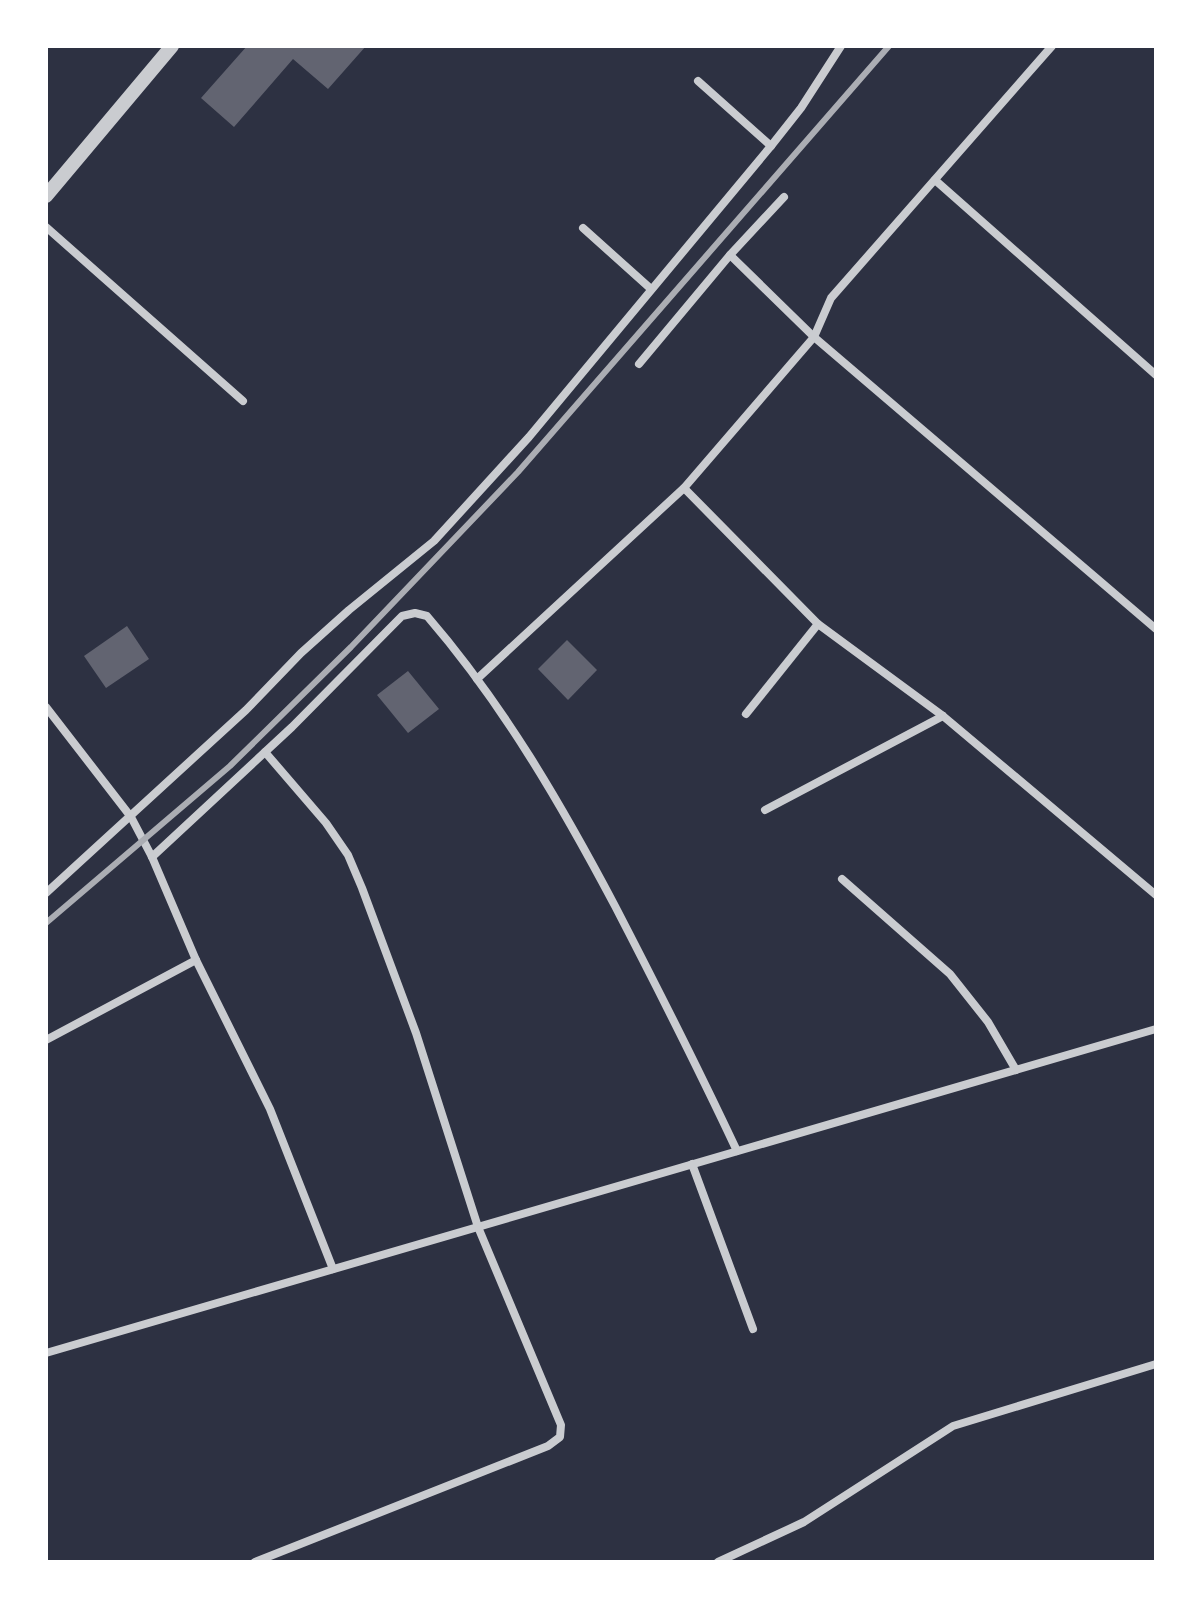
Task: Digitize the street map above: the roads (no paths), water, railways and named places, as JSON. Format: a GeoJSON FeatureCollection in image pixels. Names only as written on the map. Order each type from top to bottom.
{"type":"FeatureCollection","features":[{"type":"Feature","properties":{"kind":"street"},"geometry":{"type":"LineString","coordinates":[[46,196],[172,46]]}},
{"type":"Feature","properties":{"kind":"street"},"geometry":{"type":"LineString","coordinates":[[46,893],[246,710],[313,642],[434,541],[529,437],[771,146],[801,108],[841,46]]}},
{"type":"Feature","properties":{"kind":"street"},"geometry":{"type":"LineString","coordinates":[[477,679],[684,488],[814,337],[831,298],[1052,46]]}},
{"type":"Feature","properties":{"kind":"street"},"geometry":{"type":"LineString","coordinates":[[698,81],[771,146]]}},
{"type":"Feature","properties":{"kind":"street"},"geometry":{"type":"LineString","coordinates":[[935,180],[1156,375]]}},
{"type":"Feature","properties":{"kind":"street"},"geometry":{"type":"LineString","coordinates":[[639,364],[730,255],[784,197]]}},
{"type":"Feature","properties":{"kind":"street"},"geometry":{"type":"LineString","coordinates":[[46,227],[243,401]]}},
{"type":"Feature","properties":{"kind":"street"},"geometry":{"type":"LineString","coordinates":[[583,228],[651,289]]}},
{"type":"Feature","properties":{"kind":"street"},"geometry":{"type":"LineString","coordinates":[[730,255],[814,337],[1156,629]]}},
{"type":"Feature","properties":{"kind":"street"},"geometry":{"type":"LineString","coordinates":[[684,488],[818,624],[943,716],[1156,895]]}},
{"type":"Feature","properties":{"kind":"street"},"geometry":{"type":"LineString","coordinates":[[152,857],[265,752],[402,616],[415,613],[427,616],[477,679],[540,772],[678,1026],[737,1151]]}},
{"type":"Feature","properties":{"kind":"street"},"geometry":{"type":"LineString","coordinates":[[746,714],[818,624]]}},
{"type":"Feature","properties":{"kind":"street"},"geometry":{"type":"LineString","coordinates":[[46,707],[131,817],[152,857],[196,960],[270,1109],[333,1269]]}},
{"type":"Feature","properties":{"kind":"street"},"geometry":{"type":"LineString","coordinates":[[765,810],[943,716]]}},
{"type":"Feature","properties":{"kind":"street"},"geometry":{"type":"LineString","coordinates":[[255,1562],[548,1446],[560,1437],[561,1425],[478,1227],[416,1033],[348,855],[326,823],[265,752]]}},
{"type":"Feature","properties":{"kind":"street"},"geometry":{"type":"LineString","coordinates":[[842,879],[950,974],[988,1022],[1016,1070]]}},
{"type":"Feature","properties":{"kind":"street"},"geometry":{"type":"LineString","coordinates":[[46,1040],[196,960]]}},
{"type":"Feature","properties":{"kind":"street"},"geometry":{"type":"LineString","coordinates":[[46,1353],[1156,1029]]}},
{"type":"Feature","properties":{"kind":"street"},"geometry":{"type":"LineString","coordinates":[[692,1164],[753,1329]]}},
{"type":"Feature","properties":{"kind":"street"},"geometry":{"type":"LineString","coordinates":[[718,1562],[804,1522],[953,1426],[1156,1364]]}},
{"type":"Feature","properties":{"kind":"railway"},"geometry":{"type":"LineString","coordinates":[[46,923],[230,766],[351,647],[518,472],[889,46]]}}]}
